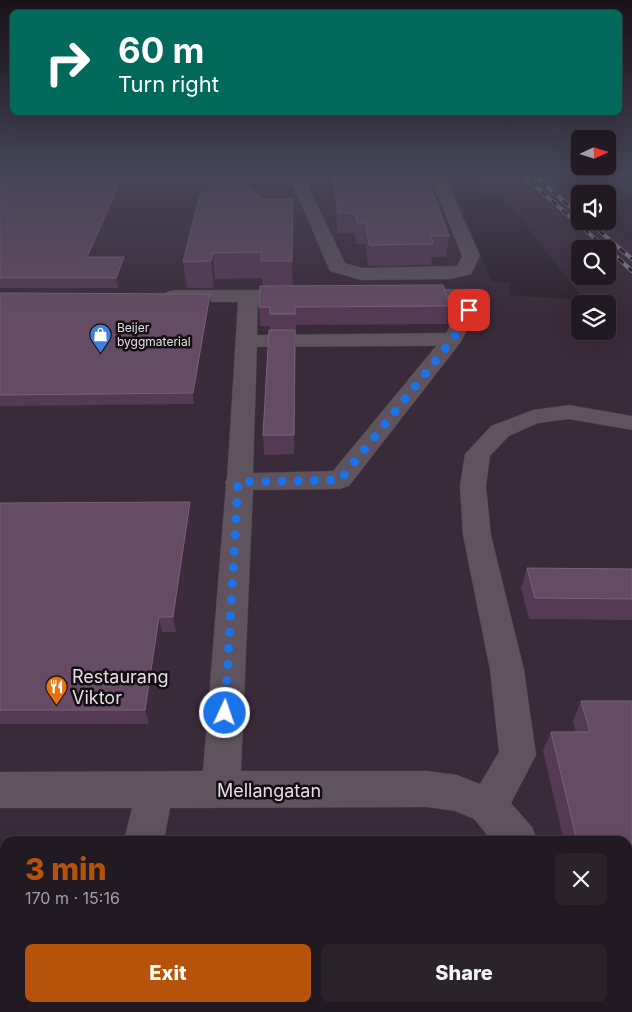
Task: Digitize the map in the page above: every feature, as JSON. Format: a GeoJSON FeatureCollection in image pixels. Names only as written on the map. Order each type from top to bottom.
{"type":"FeatureCollection","features":[{"type":"Feature","properties":{"kind":"street"},"geometry":{"type":"LineString","coordinates":[[316,220],[337,267],[362,274],[450,273],[464,270],[471,256],[456,220]]}},
{"type":"Feature","properties":{"kind":"street"},"geometry":{"type":"LineString","coordinates":[[238,482],[340,480],[453,339],[476,295],[387,295]]}},
{"type":"Feature","properties":{"kind":"street"},"geometry":{"type":"LineString","coordinates":[[159,296],[317,296]]}},
{"type":"Feature","properties":{"kind":"street"},"geometry":{"type":"LineString","coordinates":[[221,790],[248,296]]}},
{"type":"Feature","properties":{"kind":"street"},"geometry":{"type":"LineString","coordinates":[[246,341],[453,339]]}},
{"type":"Feature","properties":{"kind":"street"},"geometry":{"type":"LineString","coordinates":[[488,806],[518,755],[507,670],[477,535],[473,486],[478,454],[500,431],[533,417],[569,412],[632,423]]}},
{"type":"Feature","properties":{"kind":"street"},"geometry":{"type":"LineString","coordinates":[[145,836],[155,789]]}},
{"type":"Feature","properties":{"kind":"street","name":"Mellangatan"},"geometry":{"type":"LineString","coordinates":[[0,790],[427,789],[457,793],[488,806],[514,836]]}},
{"type":"Feature","properties":{"kind":"shaded area"},"geometry":{"type":"Polygon","coordinates":[[[0,220],[467,220],[491,281],[510,283],[509,295],[571,299],[571,340],[616,340],[616,295],[580,295],[572,285],[616,285],[616,240],[571,240],[571,283],[522,220],[571,220],[571,230],[616,229],[632,242],[632,836],[0,836],[0,220]]]}},
{"type":"Feature","properties":{"kind":"building"},"geometry":{"type":"Polygon","coordinates":[[[0,220],[103,220],[87,257],[124,257],[116,278],[0,278],[0,220]]]}},
{"type":"Feature","properties":{"kind":"building"},"geometry":{"type":"Polygon","coordinates":[[[193,220],[293,220],[292,261],[261,261],[262,252],[213,253],[211,261],[183,262],[193,220]]]}},
{"type":"Feature","properties":{"kind":"building"},"geometry":{"type":"Polygon","coordinates":[[[356,220],[443,220],[449,236],[431,236],[433,244],[369,245],[366,223],[357,223],[356,220]]]}},
{"type":"Feature","properties":{"kind":"building"},"geometry":{"type":"Polygon","coordinates":[[[443,285],[449,306],[295,307],[295,314],[270,314],[270,307],[259,307],[260,286],[443,285]]]}},
{"type":"Feature","properties":{"kind":"building","name":"Beijer byggmaterial"},"geometry":{"type":"Polygon","coordinates":[[[0,293],[210,294],[193,393],[0,395],[0,293]]]}},
{"type":"Feature","properties":{"kind":"building"},"geometry":{"type":"Polygon","coordinates":[[[269,330],[295,330],[294,435],[263,435],[269,330]]]}},
{"type":"Feature","properties":{"kind":"building"},"geometry":{"type":"Polygon","coordinates":[[[190,502],[173,617],[159,617],[145,710],[0,710],[0,503],[190,502]]]}},
{"type":"Feature","properties":{"kind":"building"},"geometry":{"type":"Polygon","coordinates":[[[527,568],[632,569],[632,599],[535,598],[527,568]]]}},
{"type":"Feature","properties":{"kind":"building"},"geometry":{"type":"Polygon","coordinates":[[[581,701],[632,701],[632,836],[576,836],[551,732],[590,732],[581,701]]]}},
{"type":"Feature","properties":{"kind":"railway"},"geometry":{"type":"LineString","coordinates":[[574,220],[597,240]]}},
{"type":"Feature","properties":{"kind":"railway"},"geometry":{"type":"LineString","coordinates":[[598,230],[632,259]]}},
{"type":"Feature","properties":{"kind":"railway"},"geometry":{"type":"LineString","coordinates":[[616,256],[632,271]]}},
{"type":"Feature","properties":{"kind":"place","name":"Beijer byggmaterial"},"geometry":{"type":"Point","coordinates":[101,353]}},
{"type":"Feature","properties":{"kind":"place","name":"Restaurang Viktor"},"geometry":{"type":"Point","coordinates":[56,705]}},
{"type":"Feature","properties":{"kind":"route"},"geometry":{"type":"LineString","coordinates":[[225,713],[238,482],[340,480],[453,339],[469,310]]}}]}
